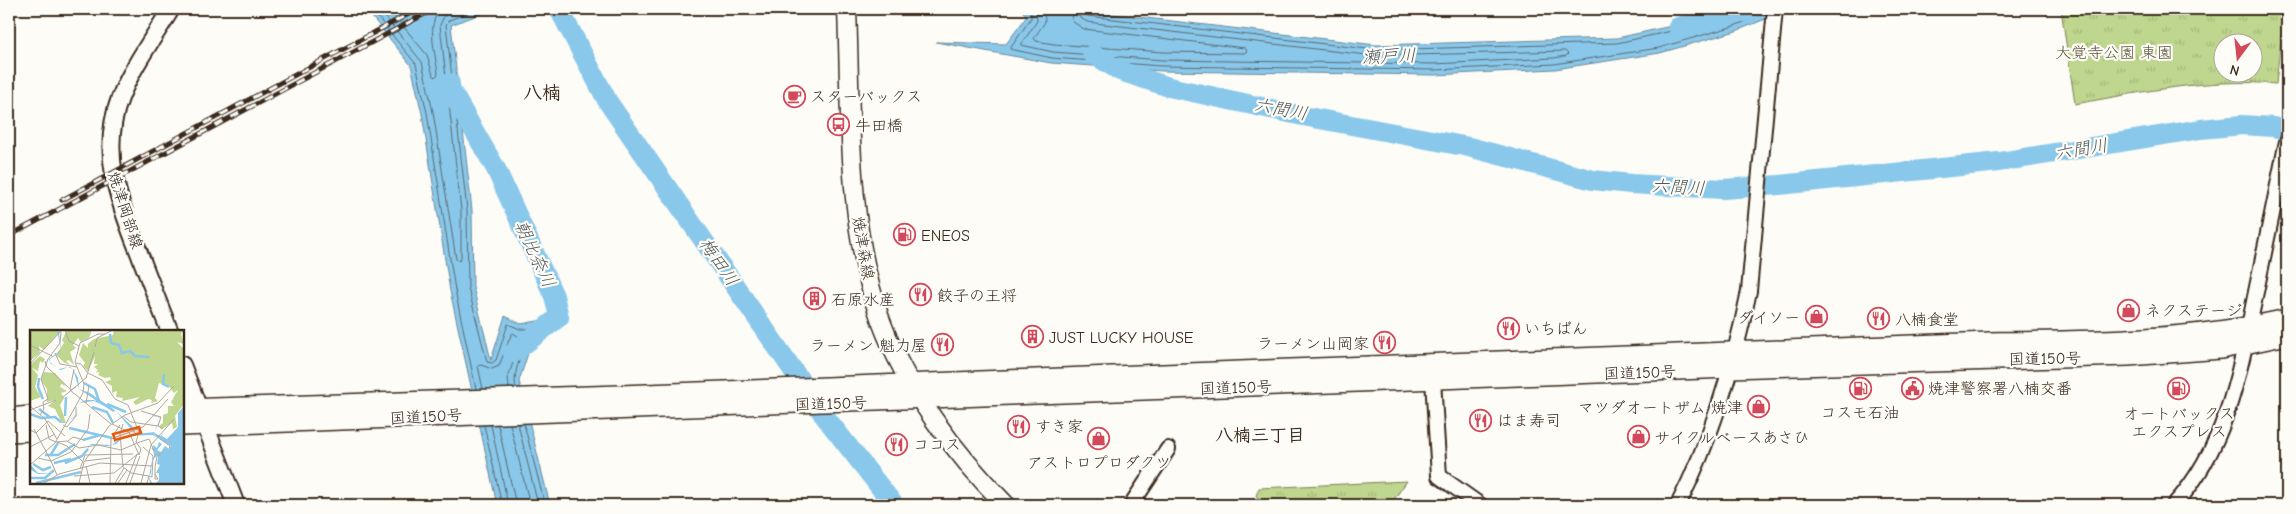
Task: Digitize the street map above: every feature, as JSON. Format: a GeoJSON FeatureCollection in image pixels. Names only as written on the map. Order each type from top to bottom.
{"type":"FeatureCollection","features":[{"type":"Feature","properties":{"kind":"highway","name":"国道150号"},"geometry":{"type":"LineString","coordinates":[[2246,337],[2287,319]]}},
{"type":"Feature","properties":{"kind":"highway","name":"国道150号"},"geometry":{"type":"LineString","coordinates":[[622,402],[795,388],[912,384],[1733,360],[2128,356],[2246,337],[2287,336]]}},
{"type":"Feature","properties":{"kind":"highway","name":"国道150号"},"geometry":{"type":"LineString","coordinates":[[184,424],[196,414],[622,402],[806,404],[1433,380],[1733,360]]}},
{"type":"Feature","properties":{"kind":"highway"},"geometry":{"type":"LineString","coordinates":[[9,418],[30,416]]}},
{"type":"Feature","properties":{"kind":"highway"},"geometry":{"type":"LineString","coordinates":[[9,432],[30,431]]}},
{"type":"Feature","properties":{"kind":"main road","name":"焼津岡部線"},"geometry":{"type":"LineString","coordinates":[[169,330],[118,197],[112,168],[111,142],[120,98],[128,80],[171,9]]}},
{"type":"Feature","properties":{"kind":"main road","name":"焼津森線"},"geometry":{"type":"LineString","coordinates":[[847,9],[854,178],[864,257],[871,290],[894,353],[912,384],[934,419],[968,463],[1006,505]]}},
{"type":"Feature","properties":{"kind":"main road"},"geometry":{"type":"LineString","coordinates":[[184,372],[196,414],[236,505]]}},
{"type":"Feature","properties":{"kind":"street"},"geometry":{"type":"LineString","coordinates":[[1678,505],[1702,454],[1733,360],[1749,291],[1775,9]]}},
{"type":"Feature","properties":{"kind":"street"},"geometry":{"type":"LineString","coordinates":[[2174,505],[2196,477],[2216,441],[2229,410],[2287,141]]}},
{"type":"Feature","properties":{"kind":"street"},"geometry":{"type":"LineString","coordinates":[[1433,380],[1439,476],[1480,505]]}},
{"type":"Feature","properties":{"kind":"street"},"geometry":{"type":"LineString","coordinates":[[1131,505],[1168,449]]}},
{"type":"Feature","properties":{"kind":"green space","name":"大覚寺公園 東園"},"geometry":{"type":"Polygon","coordinates":[[[2061,9],[2284,9],[2276,84],[2225,83],[2150,91],[2075,104],[2061,9]]]}},
{"type":"Feature","properties":{"kind":"green space"},"geometry":{"type":"Polygon","coordinates":[[[1407,481],[1390,505],[1269,505],[1256,496],[1259,488],[1407,481]]]}},
{"type":"Feature","properties":{"kind":"water"},"geometry":{"type":"Polygon","coordinates":[[[361,9],[494,9],[451,25],[472,210],[473,287],[491,360],[505,316],[521,324],[559,317],[533,338],[519,381],[550,505],[497,505],[450,291],[422,114],[411,65],[367,11],[361,9]]]}},
{"type":"Feature","properties":{"kind":"water"},"geometry":{"type":"Polygon","coordinates":[[[1020,9],[1082,9],[1376,45],[1617,38],[1743,9],[1790,9],[1736,31],[1660,53],[1555,69],[1435,75],[1162,71],[1051,63],[936,42],[1006,44],[1027,16],[1020,9]]]}},
{"type":"Feature","properties":{"kind":"waterway","name":"梅田川"},"geometry":{"type":"LineString","coordinates":[[559,9],[608,102],[826,418],[894,505]]}},
{"type":"Feature","properties":{"kind":"waterway","name":"瀬戸川"},"geometry":{"type":"LineString","coordinates":[[1678,27],[1727,11],[1745,12],[1752,9]]}},
{"type":"Feature","properties":{"kind":"waterway","name":"六間川"},"geometry":{"type":"LineString","coordinates":[[1093,54],[1120,71],[1169,87],[1303,116],[1469,147],[1593,180],[1631,184],[1723,189],[1779,185],[1999,162],[2201,129],[2242,125],[2287,130]]}},
{"type":"Feature","properties":{"kind":"waterway","name":"朝比奈川"},"geometry":{"type":"LineString","coordinates":[[450,83],[450,89],[496,169],[554,296],[559,317],[513,353]]}},
{"type":"Feature","properties":{"kind":"railway"},"geometry":{"type":"LineString","coordinates":[[62,200],[418,9]]}},
{"type":"Feature","properties":{"kind":"railway"},"geometry":{"type":"LineString","coordinates":[[9,236],[434,9]]}},
{"type":"Feature","properties":{"kind":"place","name":"スターバックス"},"geometry":{"type":"Point","coordinates":[794,96]}},
{"type":"Feature","properties":{"kind":"place","name":"牛田橋"},"geometry":{"type":"Point","coordinates":[839,125]}},
{"type":"Feature","properties":{"kind":"place","name":"ENEOS"},"geometry":{"type":"Point","coordinates":[905,235]}},
{"type":"Feature","properties":{"kind":"place","name":"餃子の王将"},"geometry":{"type":"Point","coordinates":[921,295]}},
{"type":"Feature","properties":{"kind":"place","name":"石原水産"},"geometry":{"type":"Point","coordinates":[815,299]}},
{"type":"Feature","properties":{"kind":"place","name":"ネクステージ"},"geometry":{"type":"Point","coordinates":[2129,310]}},
{"type":"Feature","properties":{"kind":"place","name":"ダイソー"},"geometry":{"type":"Point","coordinates":[1816,317]}},
{"type":"Feature","properties":{"kind":"place","name":"八楠食堂"},"geometry":{"type":"Point","coordinates":[1879,319]}},
{"type":"Feature","properties":{"kind":"place","name":"いちばん"},"geometry":{"type":"Point","coordinates":[1508,328]}},
{"type":"Feature","properties":{"kind":"place","name":"JUST LUCKY HOUSE"},"geometry":{"type":"Point","coordinates":[1033,337]}},
{"type":"Feature","properties":{"kind":"place","name":"ラーメン山岡家"},"geometry":{"type":"Point","coordinates":[1385,343]}},
{"type":"Feature","properties":{"kind":"place","name":"ラーメン 魁力屋"},"geometry":{"type":"Point","coordinates":[943,345]}},
{"type":"Feature","properties":{"kind":"place","name":"コスモ石油"},"geometry":{"type":"Point","coordinates":[1860,388]}},
{"type":"Feature","properties":{"kind":"place","name":"焼津警察署八楠交番"},"geometry":{"type":"Point","coordinates":[1912,388]}},
{"type":"Feature","properties":{"kind":"place","name":"オートバックス エクスプレス"},"geometry":{"type":"Point","coordinates":[2179,389]}},
{"type":"Feature","properties":{"kind":"place","name":"マツダオートザム 焼津"},"geometry":{"type":"Point","coordinates":[1759,407]}},
{"type":"Feature","properties":{"kind":"place","name":"はま寿司"},"geometry":{"type":"Point","coordinates":[1481,420]}},
{"type":"Feature","properties":{"kind":"place","name":"すき家"},"geometry":{"type":"Point","coordinates":[1019,426]}},
{"type":"Feature","properties":{"kind":"place","name":"サイクルベースあさひ"},"geometry":{"type":"Point","coordinates":[1638,437]}},
{"type":"Feature","properties":{"kind":"place","name":"アストロプロダクツ"},"geometry":{"type":"Point","coordinates":[1099,438]}},
{"type":"Feature","properties":{"kind":"place","name":"ココス"},"geometry":{"type":"Point","coordinates":[897,444]}},
{"type":"Feature","properties":{"kind":"district","name":"八楠"},"geometry":{"type":"Point","coordinates":[542,92]}},
{"type":"Feature","properties":{"kind":"district","name":"八楠三丁目"},"geometry":{"type":"Point","coordinates":[1260,435]}}]}
